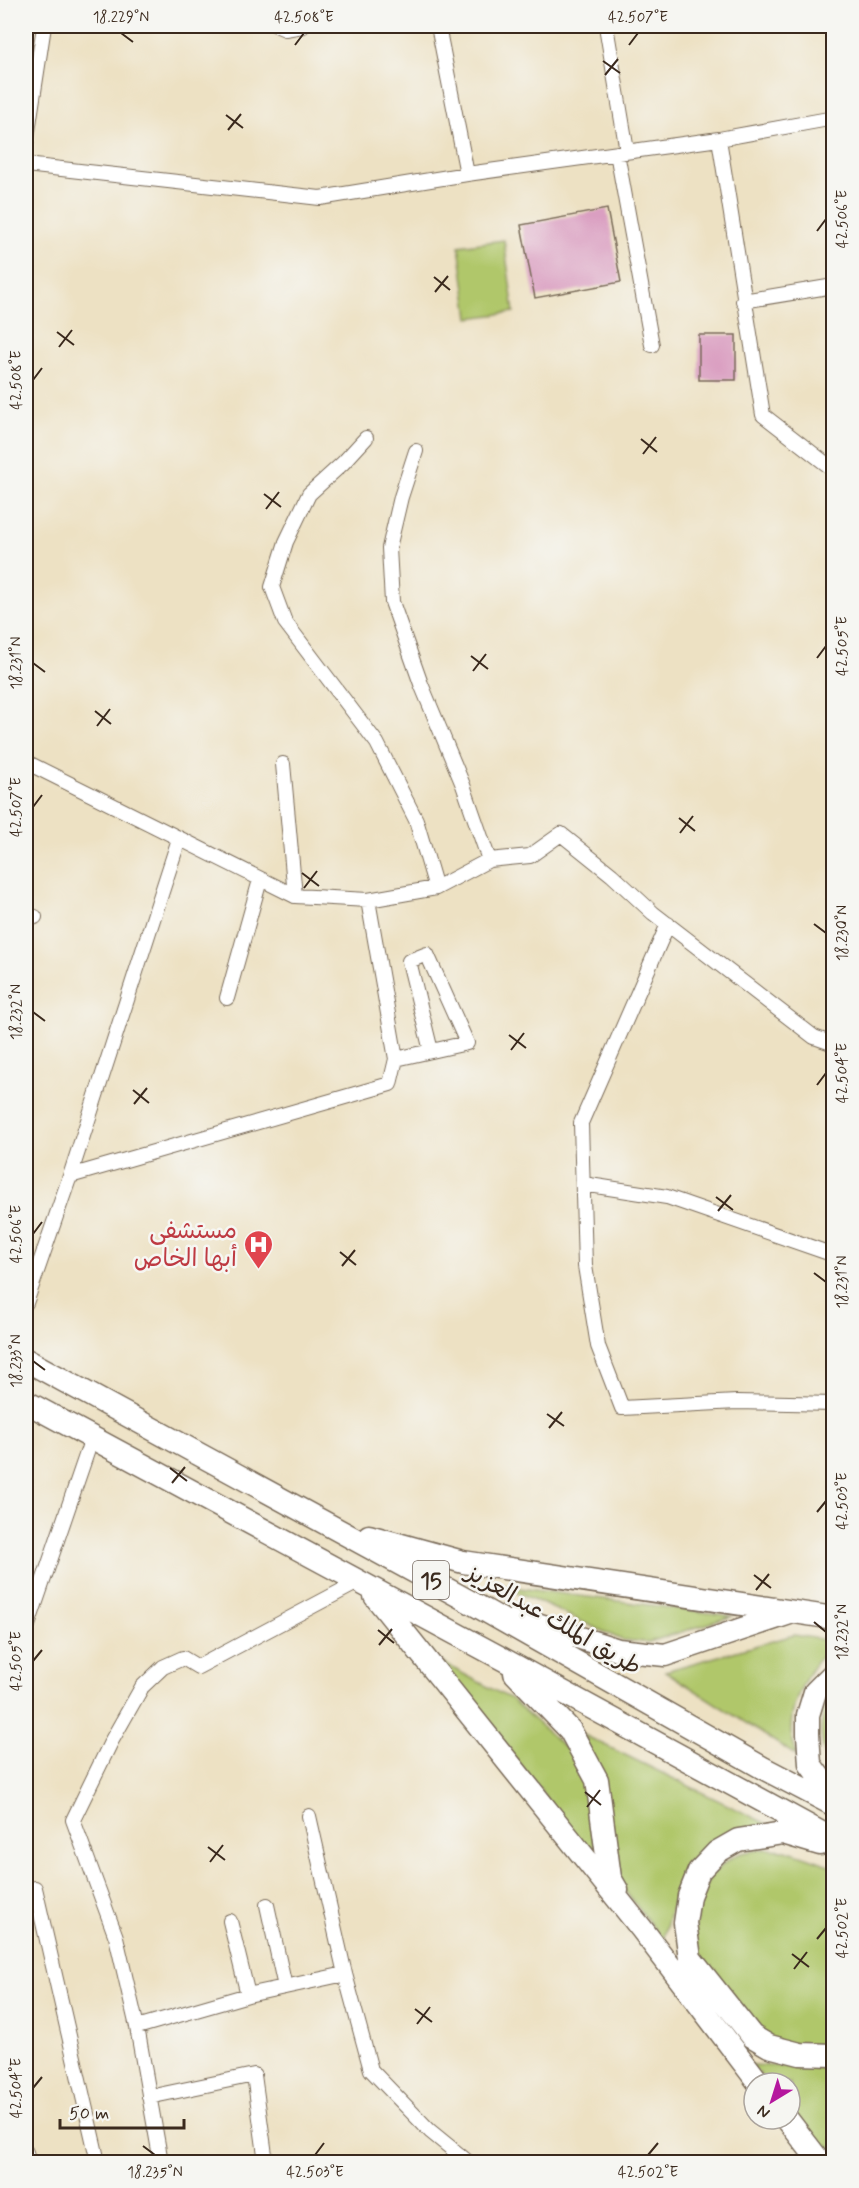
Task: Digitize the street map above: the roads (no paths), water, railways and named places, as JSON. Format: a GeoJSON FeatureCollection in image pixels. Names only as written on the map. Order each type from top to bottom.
{"type":"FeatureCollection","features":[{"type":"Feature","properties":{"kind":"highway","name":"طريق الملك عبدالعزيز"},"geometry":{"type":"LineString","coordinates":[[26,1360],[472,1603],[763,1768],[834,1805]]}},
{"type":"Feature","properties":{"kind":"highway","name":"15"},"geometry":{"type":"LineString","coordinates":[[26,1402],[834,1840]]}},
{"type":"Feature","properties":{"kind":"highway"},"geometry":{"type":"LineString","coordinates":[[331,1526],[463,1562],[834,1618]]}},
{"type":"Feature","properties":{"kind":"highway"},"geometry":{"type":"LineString","coordinates":[[362,1584],[392,1615],[641,1928],[750,2071]]}},
{"type":"Feature","properties":{"kind":"highway"},"geometry":{"type":"LineString","coordinates":[[472,1603],[618,1650],[665,1655],[795,1612]]}},
{"type":"Feature","properties":{"kind":"highway"},"geometry":{"type":"LineString","coordinates":[[499,1657],[570,1730],[597,1780],[610,1878],[641,1928]]}},
{"type":"Feature","properties":{"kind":"highway"},"geometry":{"type":"LineString","coordinates":[[834,1673],[815,1692],[808,1715],[808,1734],[810,1764],[834,1797]]}},
{"type":"Feature","properties":{"kind":"highway"},"geometry":{"type":"LineString","coordinates":[[834,1849],[783,1833],[738,1840],[717,1852],[699,1871],[689,1896],[685,1923],[690,1958],[752,2036],[770,2046],[800,2054],[834,2055]]}},
{"type":"Feature","properties":{"kind":"highway"},"geometry":{"type":"LineString","coordinates":[[796,2131],[820,2163]]}},
{"type":"Feature","properties":{"kind":"street"},"geometry":{"type":"LineString","coordinates":[[26,144],[44,26]]}},
{"type":"Feature","properties":{"kind":"street"},"geometry":{"type":"LineString","coordinates":[[278,26],[285,29],[303,26]]}},
{"type":"Feature","properties":{"kind":"street"},"geometry":{"type":"LineString","coordinates":[[438,26],[467,174]]}},
{"type":"Feature","properties":{"kind":"street"},"geometry":{"type":"LineString","coordinates":[[606,26],[622,152],[652,345]]}},
{"type":"Feature","properties":{"kind":"street"},"geometry":{"type":"LineString","coordinates":[[26,165],[320,198],[467,174],[719,139],[834,118]]}},
{"type":"Feature","properties":{"kind":"street"},"geometry":{"type":"LineString","coordinates":[[719,139],[743,301],[763,415],[834,470]]}},
{"type":"Feature","properties":{"kind":"street"},"geometry":{"type":"LineString","coordinates":[[743,301],[834,286]]}},
{"type":"Feature","properties":{"kind":"street"},"geometry":{"type":"LineString","coordinates":[[366,438],[343,464],[309,494],[286,542],[272,587],[285,622],[376,743],[416,820],[436,888]]}},
{"type":"Feature","properties":{"kind":"street"},"geometry":{"type":"LineString","coordinates":[[416,451],[401,497],[389,548],[392,602],[421,684],[463,785],[489,861]]}},
{"type":"Feature","properties":{"kind":"street"},"geometry":{"type":"LineString","coordinates":[[26,762],[295,896],[368,900],[436,888],[489,861],[530,856],[561,834],[668,924],[814,1036],[834,1044]]}},
{"type":"Feature","properties":{"kind":"street"},"geometry":{"type":"LineString","coordinates":[[283,764],[295,896]]}},
{"type":"Feature","properties":{"kind":"street"},"geometry":{"type":"LineString","coordinates":[[26,1303],[70,1176],[179,838]]}},
{"type":"Feature","properties":{"kind":"street"},"geometry":{"type":"LineString","coordinates":[[226,998],[260,880]]}},
{"type":"Feature","properties":{"kind":"street"},"geometry":{"type":"LineString","coordinates":[[70,1176],[390,1084],[396,1059],[368,900]]}},
{"type":"Feature","properties":{"kind":"street"},"geometry":{"type":"LineString","coordinates":[[668,924],[581,1123],[585,1266],[598,1346],[622,1408],[737,1401],[834,1404]]}},
{"type":"Feature","properties":{"kind":"street"},"geometry":{"type":"LineString","coordinates":[[396,1059],[467,1043],[427,954],[409,961],[431,1051]]}},
{"type":"Feature","properties":{"kind":"street"},"geometry":{"type":"LineString","coordinates":[[583,1184],[667,1197],[834,1255]]}},
{"type":"Feature","properties":{"kind":"street"},"geometry":{"type":"LineString","coordinates":[[26,1631],[92,1438]]}},
{"type":"Feature","properties":{"kind":"street"},"geometry":{"type":"LineString","coordinates":[[160,2163],[137,2027],[116,1937],[73,1820],[112,1740],[142,1687],[163,1667],[183,1658],[198,1667],[362,1584]]}},
{"type":"Feature","properties":{"kind":"street"},"geometry":{"type":"LineString","coordinates":[[309,1816],[345,1974],[371,2070],[430,2131],[468,2163]]}},
{"type":"Feature","properties":{"kind":"street"},"geometry":{"type":"LineString","coordinates":[[35,1888],[98,2163]]}},
{"type":"Feature","properties":{"kind":"street"},"geometry":{"type":"LineString","coordinates":[[267,1905],[285,1987]]}},
{"type":"Feature","properties":{"kind":"street"},"geometry":{"type":"LineString","coordinates":[[230,1921],[248,1995]]}},
{"type":"Feature","properties":{"kind":"street"},"geometry":{"type":"LineString","coordinates":[[137,2027],[248,1995],[345,1974]]}},
{"type":"Feature","properties":{"kind":"street"},"geometry":{"type":"LineString","coordinates":[[149,2097],[254,2075],[266,2163]]}},
{"type":"Feature","properties":{"kind":"street"},"geometry":{"type":"LineString","coordinates":[[26,2152],[28,2163]]}},
{"type":"Feature","properties":{"kind":"place","name":"مستشفى أبها الخاص"},"geometry":{"type":"Point","coordinates":[258,1270]}}]}
